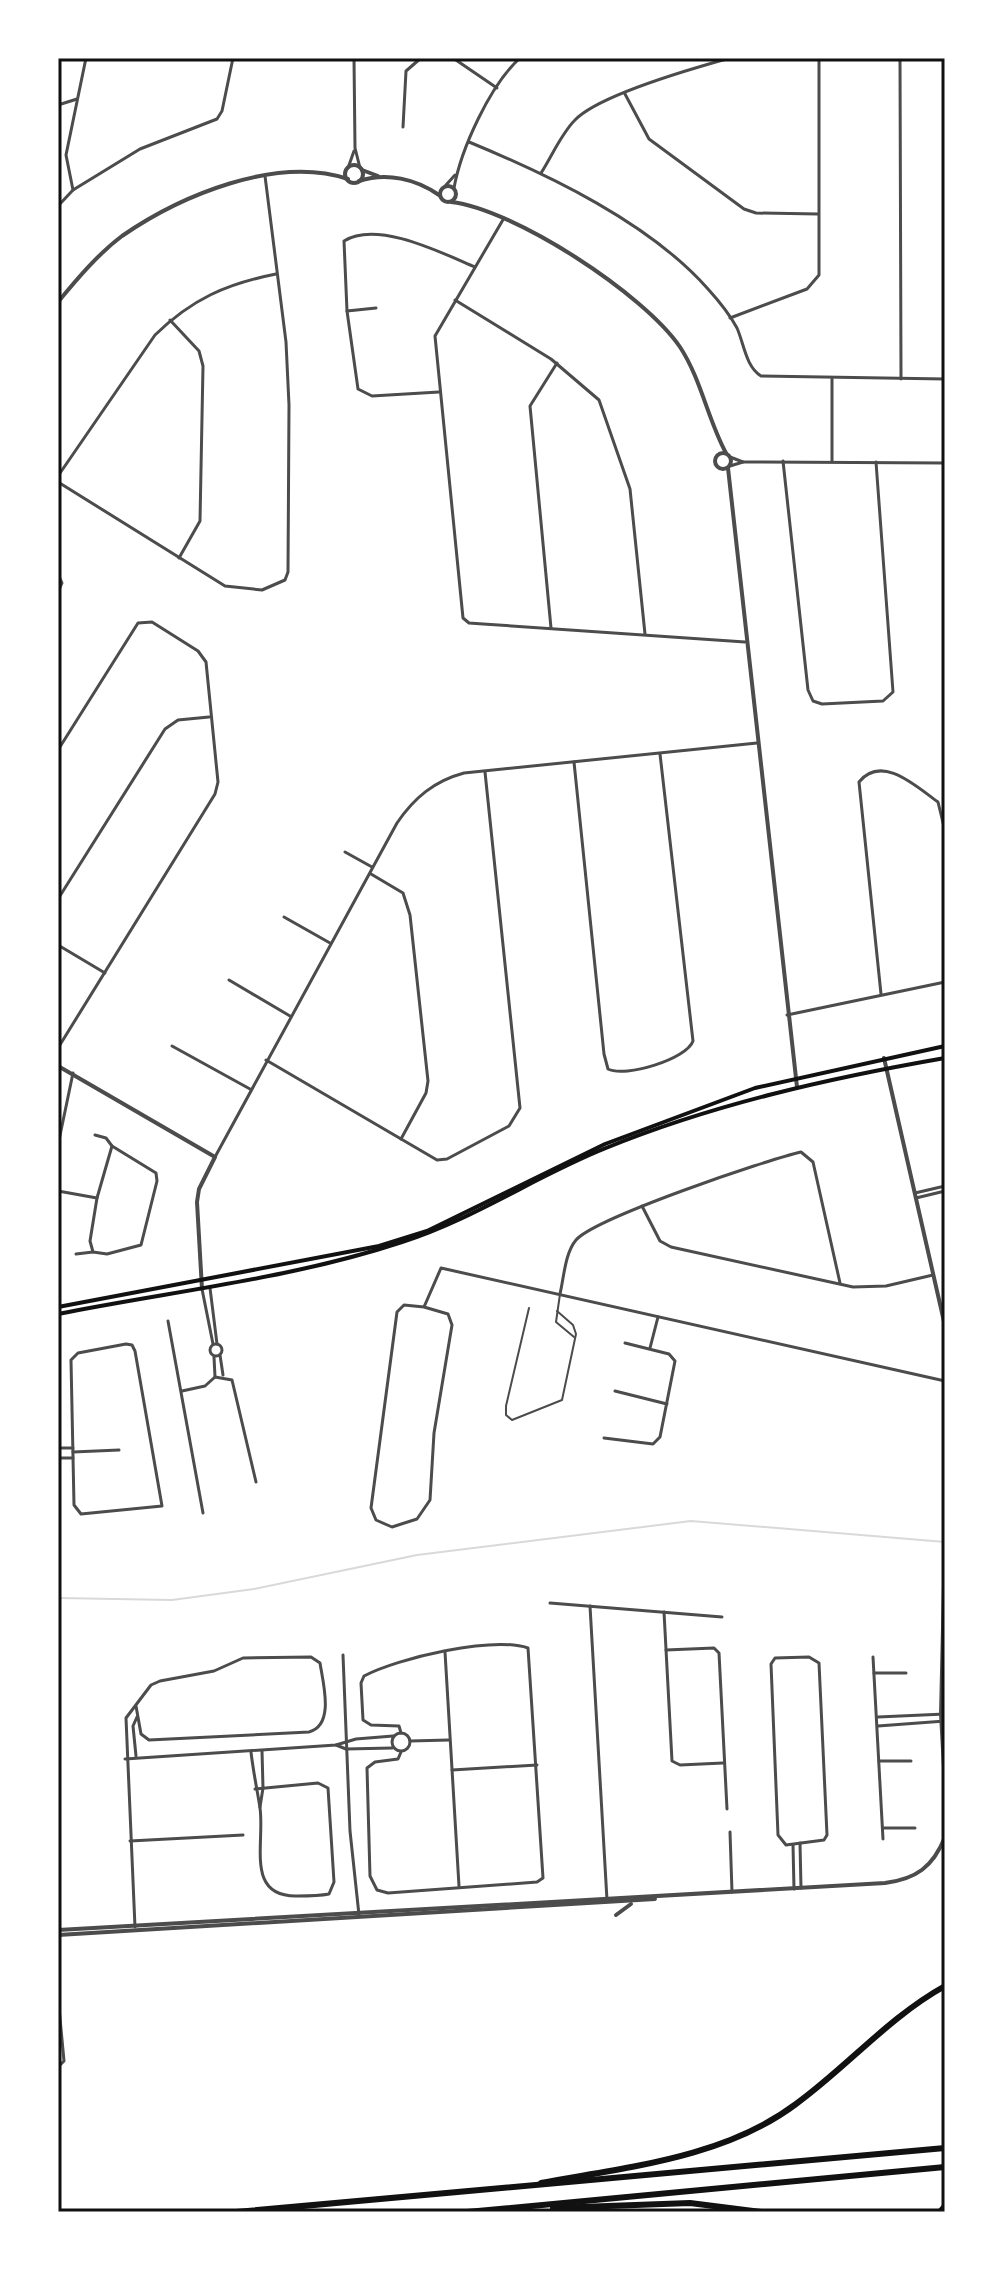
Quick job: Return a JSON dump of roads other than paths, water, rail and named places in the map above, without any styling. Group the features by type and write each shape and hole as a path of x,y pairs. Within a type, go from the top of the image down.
{"highway":[{"path":"494,2191 677,2156 743,2136 797,2104 903,2014 945,1986"},
{"path":"236,2212 945,2148"},
{"path":"467,2212 945,2167"},
{"path":"494,2210 690,2203 761,2212"},
{"path":"940,2212 945,2206"}],"main road":[{"path":"58,1307 364,1250 427,1231 605,1144 742,1092 795,1077 945,1046"},
{"path":"58,1314 297,1270 404,1242 452,1223 607,1147 797,1087 945,1058"}],"street":[{"path":"73,190 65,162 86,58"},
{"path":"58,206 73,190 157,139 201,127 217,119 222,111 233,58"},
{"path":"354,58 355,148 361,169 359,181"},
{"path":"403,127 406,71 421,58"},
{"path":"453,58 497,88"},
{"path":"451,202 456,195 457,172 469,142 497,88 520,58"},
{"path":"541,173 576,118 625,94 730,58"},
{"path":"730,318 800,292 816,282 819,271 819,58"},
{"path":"900,58 901,379"},
{"path":"625,94 649,139 695,169 744,209 756,213 819,214"},
{"path":"58,105 78,98"},
{"path":"469,142 541,173 653,242 701,282 730,318 757,374 770,378 945,379"},
{"path":"348,179 355,148"},
{"path":"329,175 361,169 379,177 427,187 445,186 454,189 469,204"},
{"path":"439,195 457,172"},
{"path":"58,302 120,238 165,209 197,194 265,176 329,175 359,181 379,177"},
{"path":"58,482 225,586 244,590 272,589 285,580 288,572 289,405 265,176"},
{"path":"427,187 445,202 469,204 504,218 610,281 660,323 686,358 718,439 728,455 728,486 745,642 797,1087"},
{"path":"504,218 435,336 463,618 469,623 745,642"},
{"path":"439,392 372,396 361,392 356,384 342,247 352,236 397,237 475,267"},
{"path":"58,476 145,348 170,320 225,286 276,274"},
{"path":"455,300 557,363 597,397 623,459 632,499 645,634"},
{"path":"347,311 376,308"},
{"path":"170,320 199,351 203,376 200,521 179,559"},
{"path":"551,628 530,406 557,363"},
{"path":"832,379 832,461"},
{"path":"718,439 714,460 728,486"},
{"path":"717,455 728,455 743,462"},
{"path":"783,461 808,690 813,701 822,704 883,701 893,692 876,462"},
{"path":"718,468 743,462 783,461 945,463"},
{"path":"58,574 62,583 58,592"},
{"path":"58,750 131,631 145,621 202,655 209,673 218,782 215,794 58,1048"},
{"path":"58,899 165,729 175,721 211,717"},
{"path":"223,1376 222,1348 215,1344 202,1289 198,1194 250,1089 372,867 397,823 419,796 446,778 757,743"},
{"path":"574,762 604,1054 608,1069 620,1074 684,1054 693,1041 660,754"},
{"path":"266,1060 429,1156 444,1160 509,1126 520,1113 485,772"},
{"path":"881,994 859,782 872,773 899,774 938,802 945,831"},
{"path":"345,852 372,867"},
{"path":"369,873 398,889 409,909 428,1081 426,1093 401,1139"},
{"path":"284,917 330,943"},
{"path":"58,945 105,973"},
{"path":"229,980 290,1016"},
{"path":"787,1015 945,982"},
{"path":"172,1046 250,1089"},
{"path":"884,1058 945,1326"},
{"path":"58,1066 215,1157"},
{"path":"58,1145 61,1116 73,1073"},
{"path":"76,1254 107,1254 143,1243 157,1181 152,1167 112,1146 106,1138 95,1135"},
{"path":"93,1252 90,1241 97,1198 112,1146"},
{"path":"560,1294 576,1240 642,1206 797,1152 806,1153 817,1173 840,1283"},
{"path":"915,1195 945,1188"},
{"path":"58,1191 97,1198"},
{"path":"642,1206 660,1241 671,1247 872,1288 933,1275"},
{"path":"203,1268 210,1288 215,1344"},
{"path":"424,1307 439,1269 450,1269 945,1381"},
{"path":"404,1305 424,1307 448,1314 452,1325 434,1433 431,1494 425,1510 417,1519 392,1527 376,1520 371,1508 397,1312 404,1305"},
{"path":"650,1349 658,1317"},
{"path":"168,1321 203,1513"},
{"path":"604,1438 624,1443 655,1443 660,1437 675,1361 671,1355 625,1343"},
{"path":"215,1344 210,1349 215,1377"},
{"path":"132,1345 162,1506 79,1513 74,1505 73,1453 72,1358 81,1352 132,1345"},
{"path":"213,1356 220,1355"},
{"path":"181,1391 205,1386 215,1377 230,1378 236,1388 256,1482"},
{"path":"615,1391 667,1404"},
{"path":"58,1448 73,1453"},
{"path":"58,1458 73,1453 119,1450"},
{"path":"945,1542 945,1785"},
{"path":"550,1603 722,1617"},
{"path":"590,1606 610,1901"},
{"path":"664,1612 672,1761 680,1765 723,1763"},
{"path":"410,1741 398,1759 375,1762 367,1768 370,1876 373,1886 388,1893 537,1882 545,1877 528,1648 491,1647 428,1652 362,1679 363,1720 371,1725 399,1726 401,1733 410,1741 449,1740"},
{"path":"666,1650 717,1650 727,1809"},
{"path":"445,1652 459,1886"},
{"path":"343,1655 346,1749 359,1916"},
{"path":"135,1927 125,1721 136,1706 155,1682 214,1671 243,1658 311,1657 321,1665 325,1715 317,1730 149,1740 141,1734 136,1706"},
{"path":"809,1657 819,1663 827,1829 824,1840 793,1844 783,1844 778,1835 771,1664 775,1658 809,1657"},
{"path":"873,1657 883,1839"},
{"path":"874,1673 906,1673"},
{"path":"878,1717 943,1714"},
{"path":"915,1715 915,1723"},
{"path":"136,1758 133,1724 137,1717"},
{"path":"878,1726 943,1721"},
{"path":"125,1759 336,1745 401,1733"},
{"path":"393,1736 393,1748"},
{"path":"367,1738 368,1748"},
{"path":"336,1745 346,1749 393,1748 401,1752"},
{"path":"255,1789 263,1788 318,1783 328,1788 334,1882 329,1894 282,1896 267,1886 262,1874 260,1808 263,1788 262,1751"},
{"path":"251,1752 260,1808"},
{"path":"879,1761 911,1761"},
{"path":"452,1770 537,1765"},
{"path":"883,1828 915,1828"},
{"path":"730,1832 732,1892"},
{"path":"130,1841 243,1835"},
{"path":"58,1932 903,1881 918,1875 935,1859 945,1837"},
{"path":"800,1843 801,1888"},
{"path":"793,1844 794,1889"},
{"path":"610,1901 637,1902 669,1897"},
{"path":"616,1915 637,1902"},
{"path":"58,1997 64,2061 58,2067"}],"lane":[{"path":"560,1294 558,1325 575,1338"},
{"path":"529,1308 506,1406 509,1419 560,1403 575,1338 573,1325 557,1311"}],"waterway":[{"path":"58,1598 172,1600 254,1589 417,1555 691,1521 945,1542"}]}
